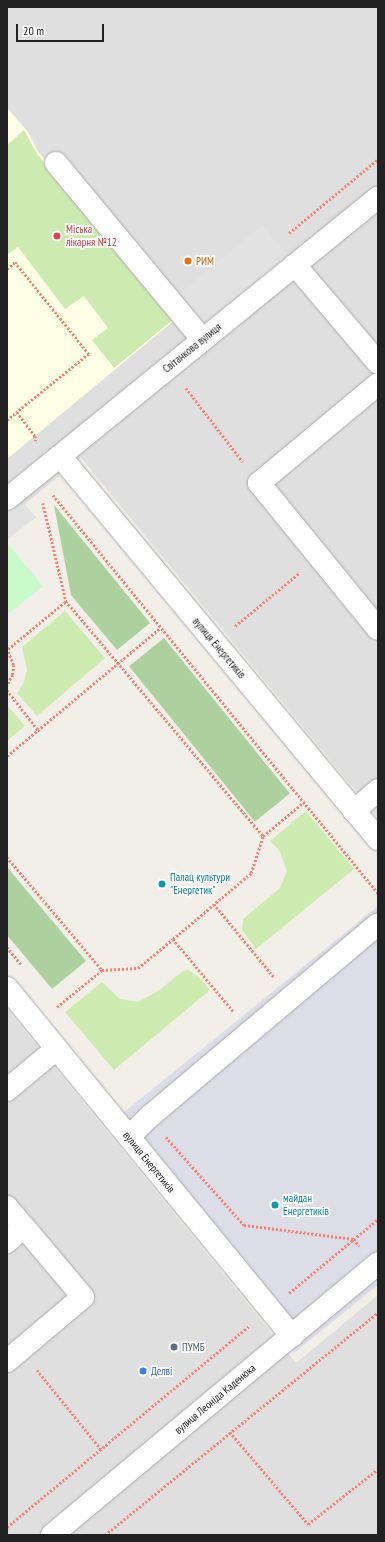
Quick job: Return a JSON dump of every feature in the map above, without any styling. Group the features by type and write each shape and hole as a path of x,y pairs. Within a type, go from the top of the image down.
{"street":[{"path":"56,163 203,340"},
{"name":"Світанкова вулиця","path":"7,499 378,198"},
{"path":"295,265 378,363"},
{"path":"378,384 259,483 378,629"},
{"name":"вулиця Енергетиків","path":"60,456 378,839"},
{"path":"354,811 378,790"},
{"path":"129,1137 149,1117 378,924"},
{"name":"вулиця Енергетиків","path":"7,988 269,1310 292,1336"},
{"path":"7,1090 56,1049"},
{"path":"7,1207 83,1297 14,1355"},
{"path":"7,1242 24,1227"},
{"name":"вулиця Леоніда Каденюка","path":"52,1535 378,1263"}],"path":[{"path":"7,269 15,262 89,354 7,420"},
{"path":"169,367 259,483"},
{"path":"17,412 35,436 36,475 66,601 263,836"},
{"path":"36,475 378,893"},
{"path":"215,643 319,557"},
{"path":"7,685 13,675 14,665 7,648 66,601"},
{"path":"7,756 160,628"},
{"path":"7,690 38,730"},
{"path":"58,1007 102,970 138,968 173,939 251,873 263,836 304,802"},
{"path":"7,857 102,970"},
{"path":"214,904 290,998"},
{"path":"173,939 250,1032"},
{"path":"7,1527 378,1219"},
{"path":"105,1535 378,1312"},
{"path":"14,1355 101,1449"},
{"path":"230,1432 308,1524 378,1469"}],"shaded area":[{"path":"7,7 378,7 378,818 81,458 7,519"},
{"name":"Міська лікарня №12","path":"7,108 28,132 39,153 176,319 7,459"},
{"path":"262,225 295,265 204,341 171,301"},
{"path":"15,493 36,517 7,540 7,499"},
{"name":"майдан Енергетиків","path":"378,906 378,1285 294,1353 107,1126"},
{"path":"7,1009 296,1363 378,1295 378,1535 7,1535"}],"green space":[{"path":"24,130 37,154 174,319 114,368 92,340 108,328 84,296 65,309 18,247 7,255 7,145"},
{"path":"54,505 150,623 117,650 71,595"},
{"path":"9,545 43,586 7,615 7,547"},
{"path":"65,611 105,658 37,716 17,693 24,682 27,670 22,647"},
{"path":"164,638 290,793 255,822 129,666"},
{"path":"7,705 25,726 7,741"},
{"path":"306,811 354,869 256,949 242,930 243,919 280,888 287,871 279,850 270,841"},
{"path":"7,867 86,961 52,989 7,935"},
{"path":"188,970 199,977 210,990 114,1070 65,1012 102,982 120,999 138,1002 158,991 183,971"}],"place":[{"name":"Міська лікарня №12","path":"57,236"},
{"name":"РИМ","path":"188,261"},
{"name":"Палац культури \"Енергетик\"","path":"162,884"},
{"name":"майдан Енергетиків","path":"275,1205"},
{"name":"ПУМБ","path":"174,1347"},
{"name":"Делві","path":"143,1371"}]}
